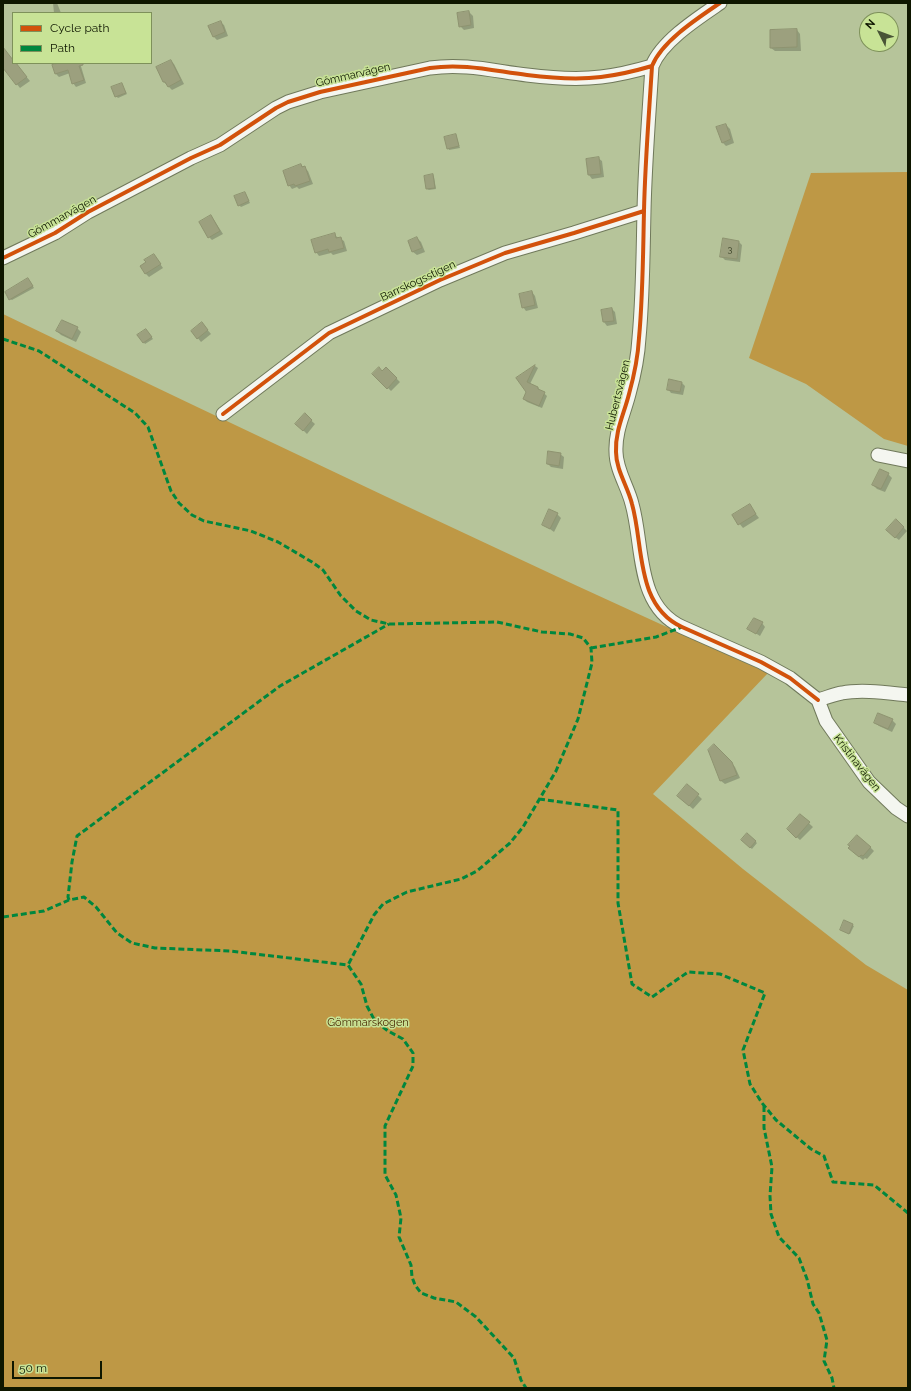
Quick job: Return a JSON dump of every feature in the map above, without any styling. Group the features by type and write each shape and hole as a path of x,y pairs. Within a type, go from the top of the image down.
{"street":[{"path":"652,66 656,57 668,44 695,21 720,3"},
{"name":"Gömmarvägen","path":"3,258 55,233 88,212 191,158 220,145 276,108 308,95 430,68 448,66 476,67 529,76 587,79 623,74 652,66"},
{"name":"Hubertsvägen","path":"652,66 644,211 643,288 639,339 633,379 619,424 616,454 620,473 632,503 645,578 650,595 656,606 670,620 682,627 761,662 790,678 818,700"},
{"name":"Barrskogsstigen","path":"224,414 329,333 440,280 505,253 644,211"},
{"path":"878,455 908,461"},
{"path":"818,700 841,693 854,692 894,693 908,695"},
{"name":"Kristinavägen","path":"818,700 826,721 869,782 896,808 908,816"}],"green space":[{"path":"908,172 908,446 884,439 806,384 749,358 811,173"},
{"name":"Gömmarskogen","path":"3,314 384,496 768,673 653,794 743,869 866,965 908,990 908,1388 3,1388"}],"building":[{"path":"469,11 471,25 459,27 457,13"},
{"path":"221,21 225,32 213,37 208,26"},
{"path":"797,29 797,47 770,48 770,30"},
{"path":"3,47 12,59 12,64 17,64 27,77 16,85 3,68"},
{"path":"171,60 181,80 168,87 165,82 163,82 156,67"},
{"path":"83,64 79,66 84,80 72,84 68,70 55,74 52,65"},
{"path":"122,83 126,93 115,97 111,87"},
{"path":"726,124 731,139 722,143 716,127"},
{"path":"456,134 459,146 447,149 444,137"},
{"path":"599,157 601,174 588,175 586,159"},
{"path":"301,164 302,167 305,166 310,181 295,186 294,184 288,186 283,171"},
{"path":"433,174 435,188 426,189 424,176"},
{"path":"245,192 249,201 238,206 234,196"},
{"path":"211,215 220,231 208,238 199,222"},
{"path":"335,233 336,238 341,237 344,248 329,252 328,249 315,253 311,240"},
{"path":"417,237 422,248 412,252 408,241"},
{"path":"723,238 739,241 737,259 720,257"},
{"path":"154,254 161,264 145,274 140,266 146,262 144,260"},
{"path":"28,278 33,286 9,300 5,292"},
{"path":"532,291 535,305 522,308 519,294"},
{"path":"612,308 614,321 603,322 601,310"},
{"path":"62,320 78,327 72,339 56,331"},
{"path":"202,322 208,330 197,339 191,331"},
{"path":"146,329 152,337 143,343 137,335"},
{"path":"535,365 527,382 545,392 539,406 523,399 526,392 516,378"},
{"path":"379,367 382,371 386,367 397,378 387,389 372,374"},
{"path":"669,379 682,382 680,392 667,390"},
{"path":"305,413 312,420 303,431 295,424"},
{"path":"548,451 561,453 559,466 547,464"},
{"path":"880,469 889,473 881,489 872,485"},
{"path":"750,504 756,514 738,525 732,515"},
{"path":"549,509 558,513 550,529 542,525"},
{"path":"896,519 904,527 895,538 886,530"},
{"path":"754,618 763,622 756,634 747,629"},
{"path":"878,713 893,719 888,729 874,723"},
{"path":"714,744 732,762 737,775 720,781 708,750"},
{"path":"687,784 699,794 689,806 677,796"},
{"path":"800,814 810,822 796,838 787,829"},
{"path":"747,833 756,841 750,848 741,840"},
{"path":"857,835 871,847 863,856 861,855 859,857 848,848 850,846 848,845"},
{"path":"844,920 853,924 849,934 840,930"}],"marked path":[{"path":"3,339 39,351 135,413 148,427 171,491 179,503 192,515 204,521 251,531 278,542 323,570 341,596 356,611 371,620 389,624 497,622 542,632 570,634 583,638 591,648 592,663 578,719 556,771 523,827 510,843 477,871 461,879 407,892 383,904 374,915 348,965"},
{"path":"69,900 68,897 72,862 77,836 280,686 389,624"},
{"path":"591,648 656,637 682,627"},
{"path":"539,799 618,810 618,903 632,984 652,997 688,972 720,974 765,993 743,1050 750,1084 762,1103 776,1120 811,1149 824,1156 833,1182 874,1185 908,1213"},
{"path":"3,917 44,911 69,900 84,897 96,907 117,933 132,943 155,948 230,951 348,965 361,984 367,1006 375,1021 388,1031 403,1039 413,1053 413,1066 385,1126 385,1175 396,1195 401,1218 399,1237 411,1265 412,1277 415,1285 421,1293 434,1298 456,1302 476,1317 514,1358 521,1380 526,1388"},
{"path":"764,1106 764,1128 772,1167 770,1196 771,1214 779,1237 799,1258 807,1279 813,1304 819,1313 827,1340 824,1361 832,1378 834,1388"}],"cycle path":[{"path":"3,258 55,233 88,212 191,158 220,145 276,108 288,102 320,92 430,68 455,66 564,78 592,78 626,73 652,66 657,57 672,39 691,23 720,3"},
{"path":"652,66 645,175 642,290 637,359 633,380 618,430 616,444 618,465 636,520 644,573 656,604 667,617 682,627 761,662 790,678 818,700"},
{"path":"223,414 329,333 440,280 505,253 644,211"}]}
